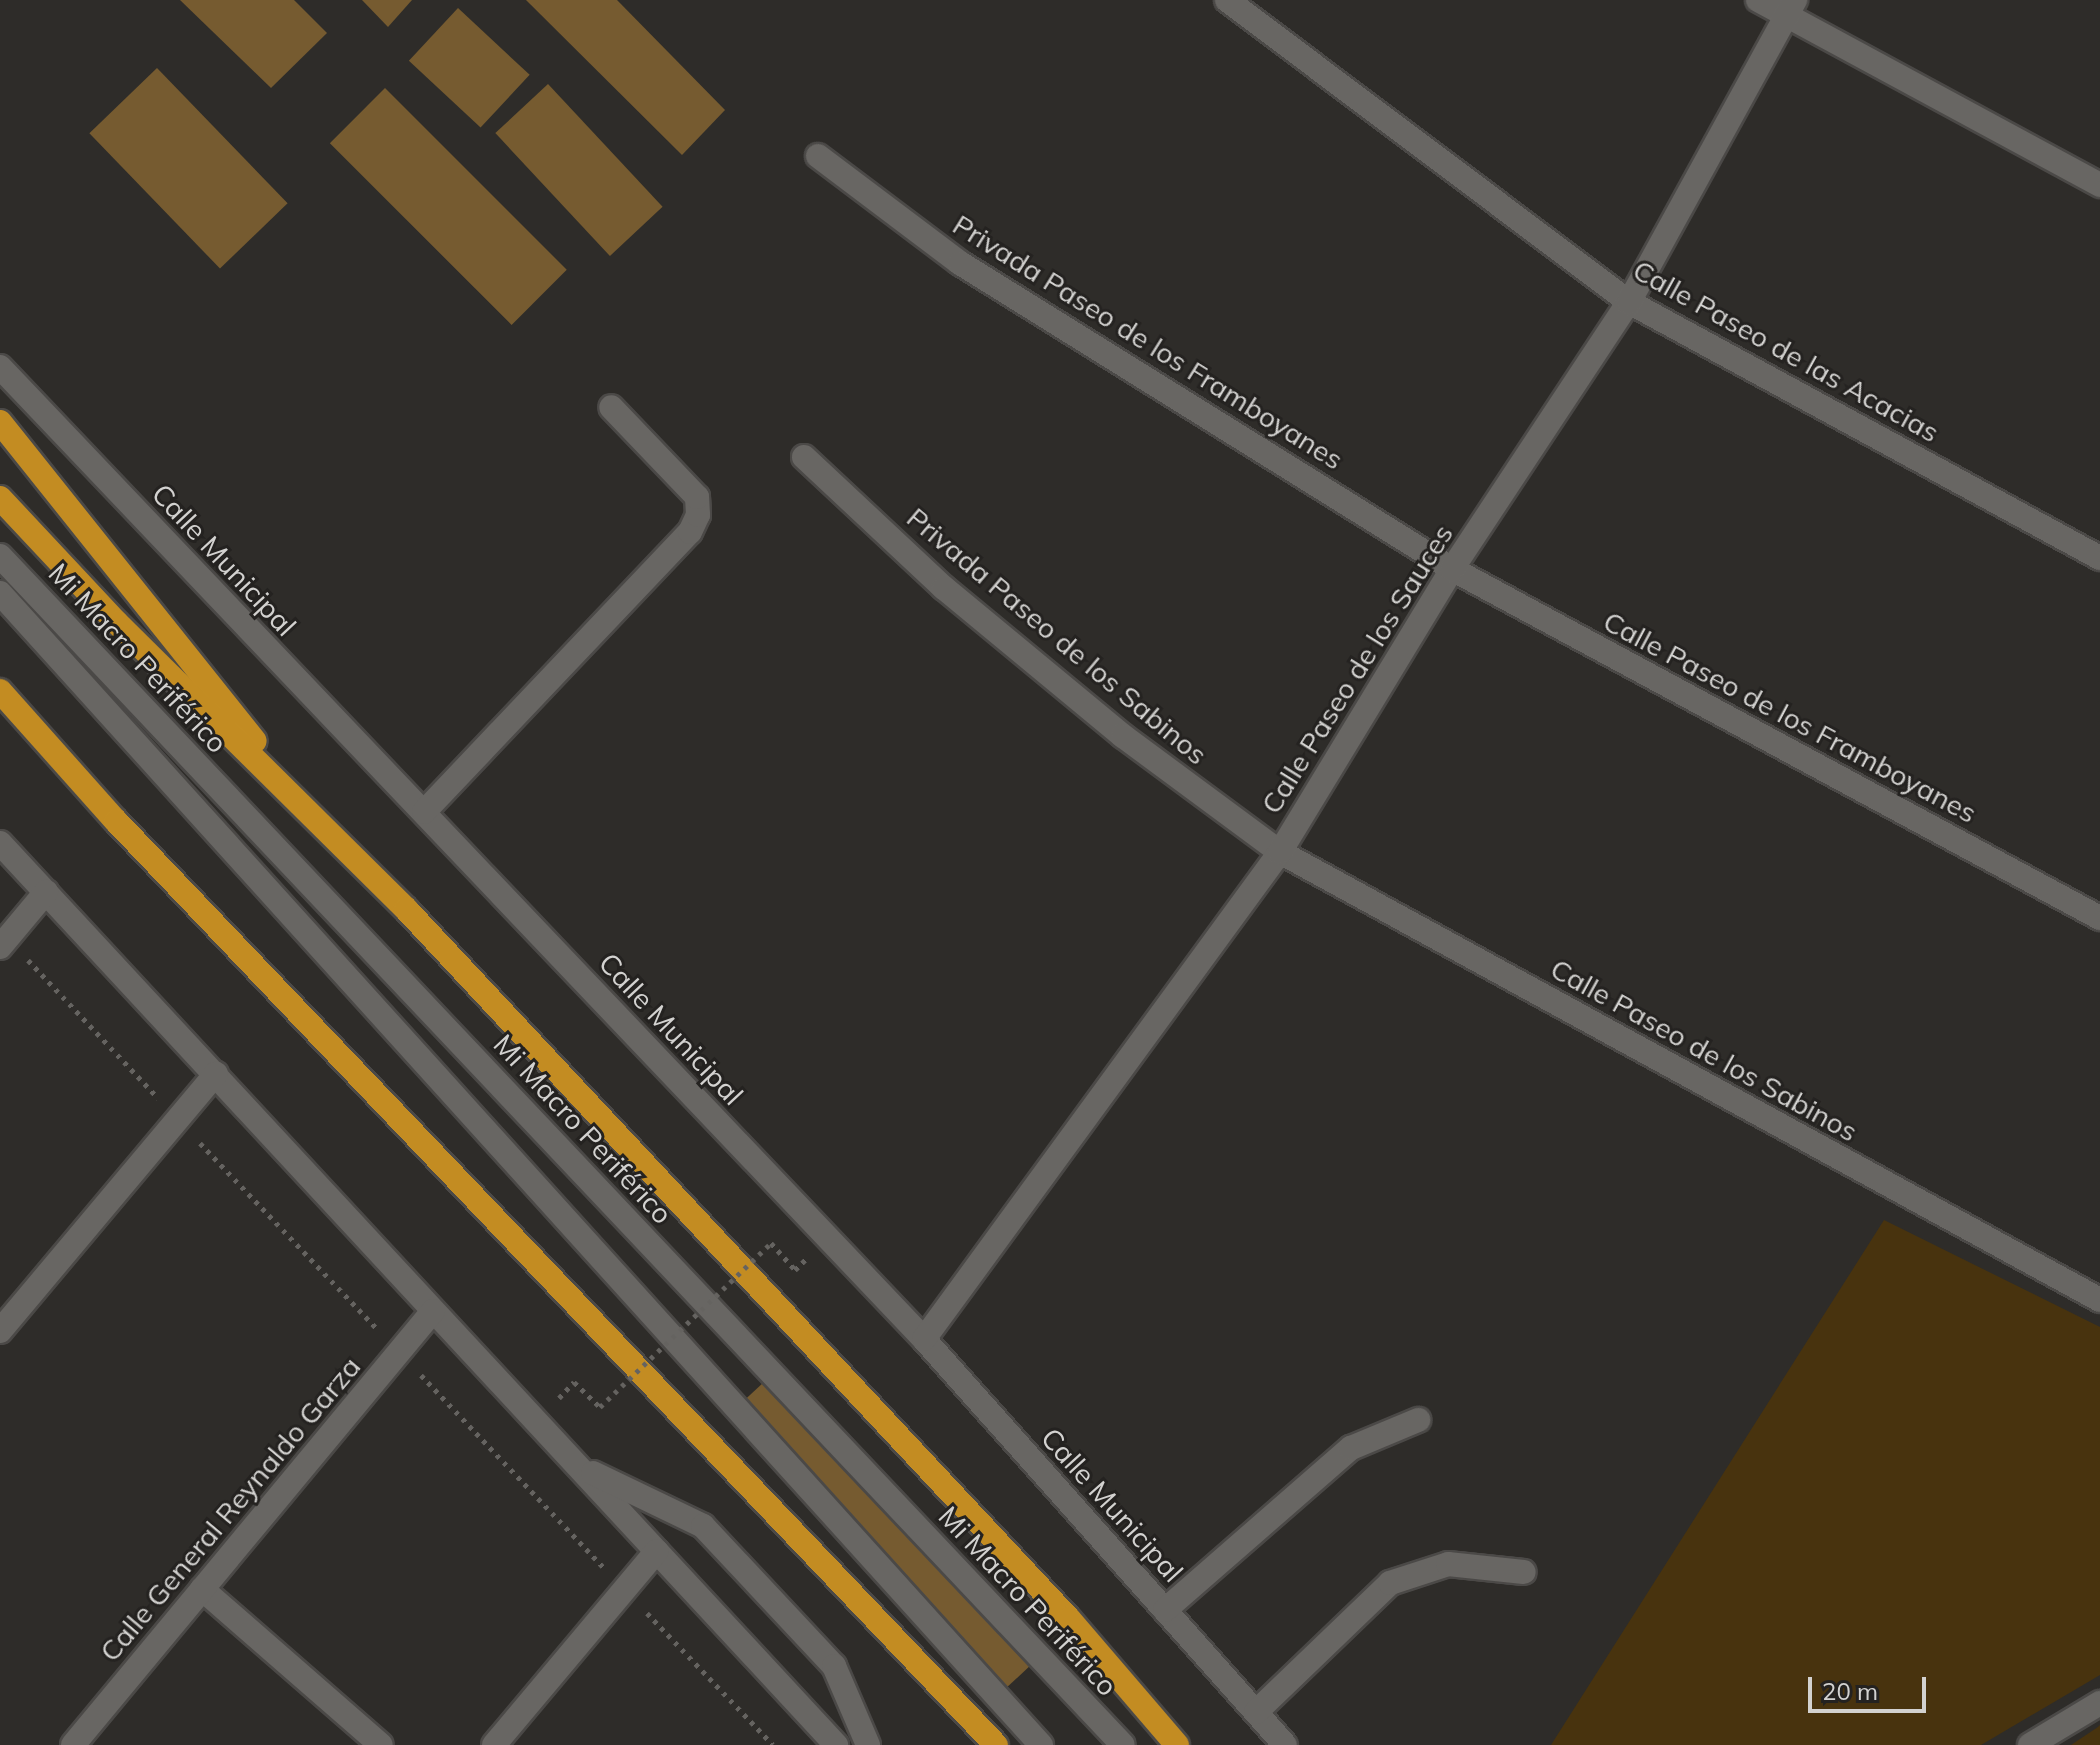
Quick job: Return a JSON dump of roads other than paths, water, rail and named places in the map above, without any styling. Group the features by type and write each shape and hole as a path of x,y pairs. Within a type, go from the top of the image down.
{"highway":[{"path":"0,422 256,742 406,909 1069,1619 1177,1745"},
{"path":"0,498 117,623 406,909"},
{"path":"0,691 160,867 996,1745"}],"street":[{"name":"Calle Paseo de las Acacias","path":"1227,0 1629,302 2100,558"},
{"path":"1758,0 1791,8 2100,185"},
{"name":"Calle Paseo de los Sauces","path":"924,1339 1280,852 1452,569 1629,302 1791,8"},
{"name":"Privada Paseo de los Framboyanes","path":"818,156 960,263 1452,569"},
{"name":"Calle Municipal","path":"0,367 924,1339 1285,1745"},
{"path":"424,812 690,532 698,515 697,497 611,407"},
{"name":"Privada Paseo de los Sabinos","path":"804,457 968,608 1123,736 1280,852"},
{"name":"Mi Macro Periférico","path":"0,556 1123,1745"},
{"name":"Calle Paseo de los Framboyanes","path":"1452,569 2100,918"},
{"name":"Mi Macro Periférico","path":"0,593 1041,1745"},
{"path":"0,843 836,1745"},
{"name":"Calle Paseo de los Sabinos","path":"1280,852 2100,1300"},
{"path":"0,947 46,892"},
{"path":"0,1331 216,1074"},
{"name":"Calle General Reynaldo Garza","path":"73,1745 433,1311"},
{"path":"1165,1610 1351,1448 1418,1420"},
{"path":"580,1467 703,1526 834,1666 868,1745"},
{"path":"494,1745 657,1551"},
{"path":"1256,1712 1390,1583 1448,1564 1524,1572"},
{"path":"202,1589 381,1745"},
{"path":"2030,1745 2100,1703"}]}
